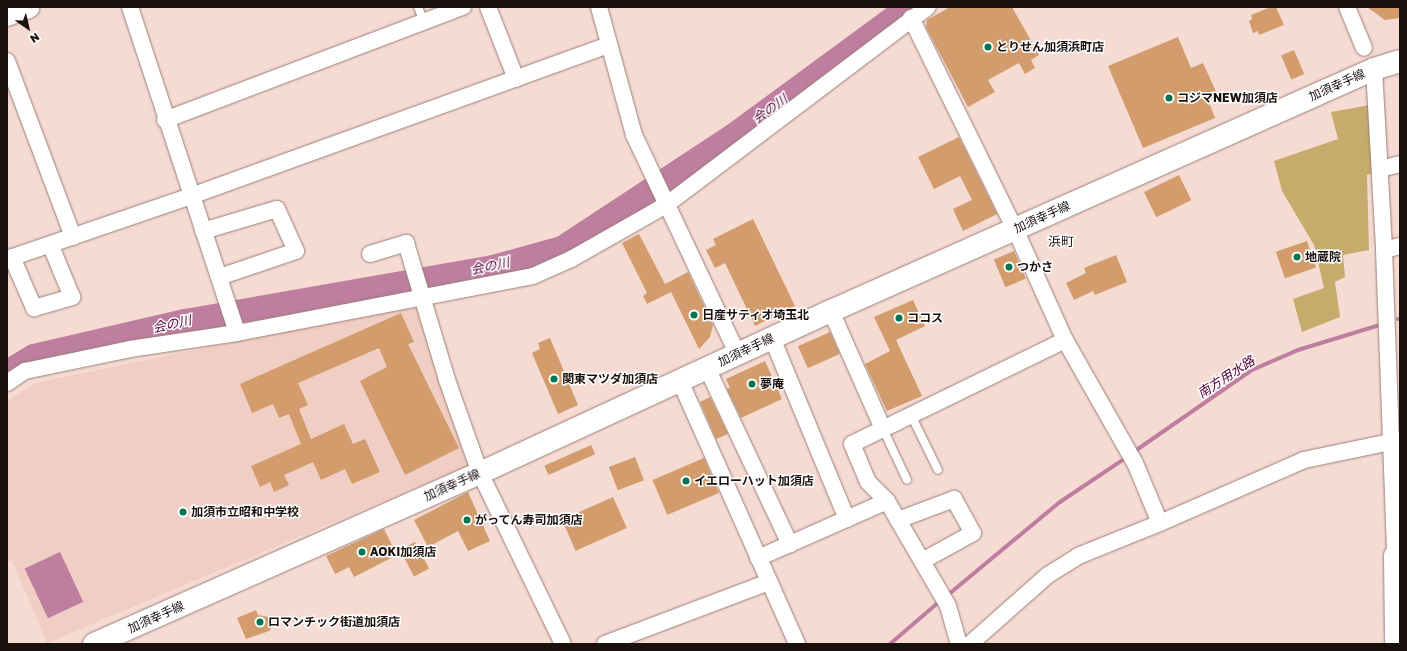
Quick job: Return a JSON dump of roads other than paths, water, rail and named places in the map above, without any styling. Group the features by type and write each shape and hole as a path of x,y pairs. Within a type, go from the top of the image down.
{"main road":[{"path":"7,15 29,7"},
{"name":"加須幸手線","path":"94,644 480,473 680,381 737,353 831,311 1374,69 1400,61"},
{"path":"1395,556 1396,644"}],"street":[{"path":"130,7 165,120 219,277 236,332"},
{"path":"165,120 421,14 463,7"},
{"path":"488,7 516,79"},
{"path":"599,7 624,105 649,171 665,201 737,353"},
{"path":"7,383 33,370 130,349 236,332 423,298 533,276 571,259 665,201 928,7"},
{"path":"1347,7 1364,48"},
{"path":"912,18 1015,229 1065,340 1135,463 1160,524"},
{"path":"50,244 72,297 34,308 9,258 50,244 73,237 191,196 609,45"},
{"path":"7,61 73,237"},
{"path":"1374,69 1395,440 1395,556"},
{"path":"1380,169 1400,164"},
{"path":"203,232 277,209 296,251 219,277"},
{"path":"370,254 406,243 447,380 480,473 563,644"},
{"path":"1384,250 1400,246"},
{"path":"831,311 884,428"},
{"path":"772,338 847,519"},
{"path":"959,644 948,606 887,501 868,482 852,444 1065,340"},
{"path":"707,368 790,544"},
{"path":"680,381 797,644"},
{"path":"970,644 1048,575 1078,556 1160,524 1304,460 1395,440"},
{"path":"898,520 954,499 973,533 922,561"},
{"path":"758,558 887,501"},
{"path":"604,644 769,582"}],"lane":[{"path":"911,415 938,470"},
{"path":"884,428 907,480"}],"waterway":[{"name":"会の川","path":"7,372 34,356 185,321 493,267 562,248 734,135 908,7"},
{"name":"南方用水路","path":"1135,451 1252,370 1298,350 1383,324"},
{"name":"南方用水路","path":"949,594 1060,502 1124,459"},
{"name":"南方用水路","path":"890,644 940,601"}],"place":[{"name":"とりせん加須浜町店","path":"988,47"},
{"name":"コジマNEW加須店","path":"1169,98"},
{"name":"地蔵院","path":"1297,257"},
{"name":"つかさ","path":"1009,267"},
{"name":"日産サティオ埼玉北","path":"694,315"},
{"name":"ココス","path":"899,318"},
{"name":"関東マツダ加須店","path":"554,379"},
{"name":"夢庵","path":"752,384"},
{"name":"イエローハット加須店","path":"686,481"},
{"name":"加須市立昭和中学校","path":"183,512"},
{"name":"がってん寿司加須店","path":"467,520"},
{"name":"AOKI加須店","path":"362,552"},
{"name":"ロマンチック街道加須店","path":"260,622"}],"district":[{"name":"浜町","path":"1061,241"}]}
